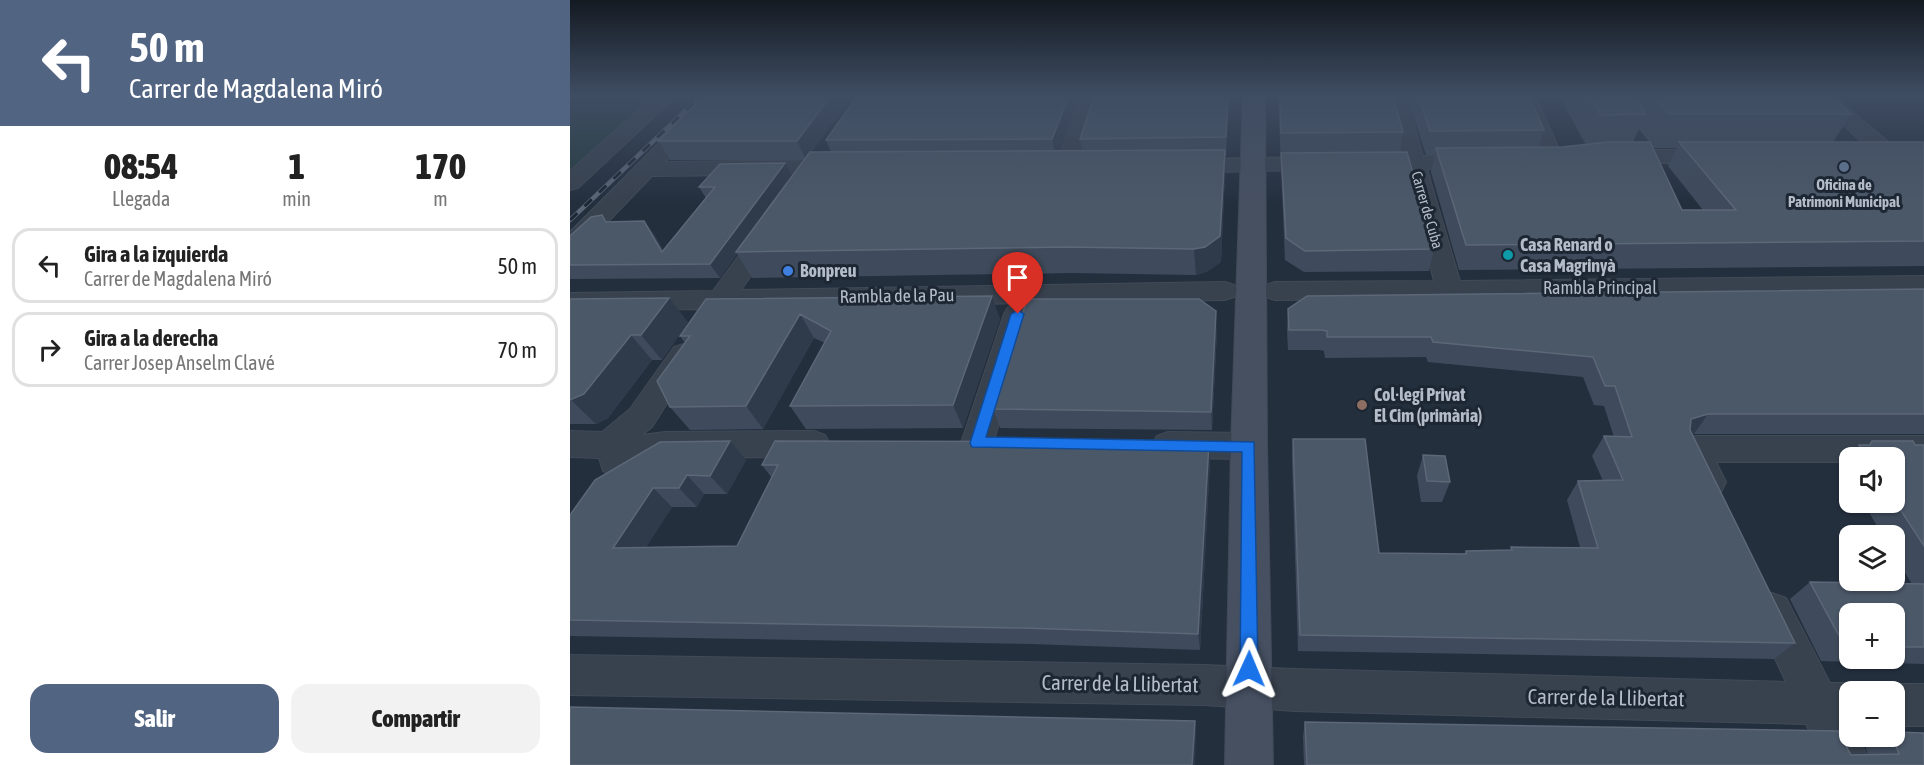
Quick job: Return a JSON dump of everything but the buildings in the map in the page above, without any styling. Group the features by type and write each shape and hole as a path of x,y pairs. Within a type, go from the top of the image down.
{"street":[{"path":"570,183 627,132"},
{"path":"570,246 683,132"},
{"path":"1067,166 1078,132"},
{"path":"1250,765 1249,446 1253,132"},
{"name":"Carrer de Cuba","path":"1405,132 1449,289"},
{"path":"1546,132 1563,160 1733,157"},
{"path":"1856,132 1879,156"},
{"path":"647,169 821,158 860,167"},
{"path":"609,462 821,158"},
{"path":"1162,166 1497,162"},
{"path":"1044,166 1091,166"},
{"name":"Rambla Principal","path":"1250,291 1924,285"},
{"name":"Rambla de la Pau","path":"570,302 1250,291"},
{"path":"977,443 1018,314"},
{"path":"942,443 1013,443"},
{"path":"570,444 609,462 665,445 848,444"},
{"path":"1133,444 1249,446"},
{"path":"1723,511 1694,449 1924,449"},
{"path":"1756,579 1834,705 1849,765"},
{"name":"Carrer de la Llibertat","path":"570,675 1249,687 1834,705"},
{"path":"1905,705 1924,705"}],"green space":[{"path":"570,132 613,132 570,170"}],"railway":[{"path":"570,220 663,132"}],"place":[{"name":"Oficina de Patrimoni Municipal","path":"1844,167"},
{"name":"Casa Renard o Casa Magrinyà","path":"1508,255"},
{"name":"Bonpreu","path":"788,271"},
{"name":"Col·legi Privat El Cim (primària)","path":"1362,405"}],"route":[{"path":"1018,314 977,443 1249,446 1249,669"}]}
